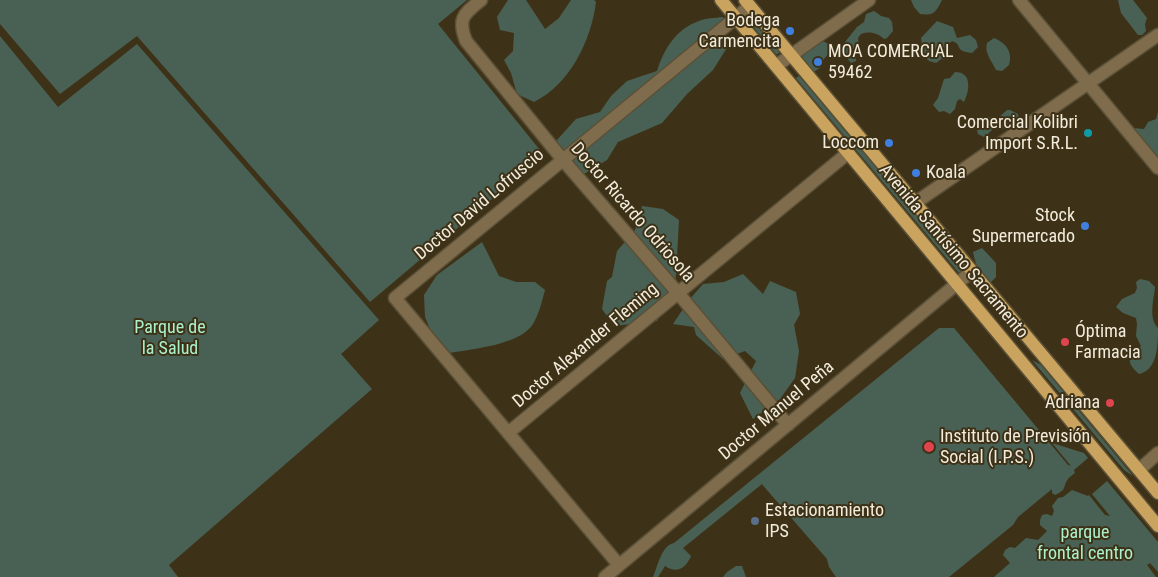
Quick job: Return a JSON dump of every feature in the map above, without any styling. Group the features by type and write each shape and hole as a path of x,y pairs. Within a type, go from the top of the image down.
{"main road":[{"name":"Avenida Santísimo Sacramento","path":"721,0 1158,526"},
{"name":"Avenida Santísimo Sacramento","path":"747,3 1158,493"}],"street":[{"name":"Doctor Ricardo Odriosola","path":"481,0 463,18 462,29 466,41 563,160 678,293 788,425"},
{"path":"776,66 869,0"},
{"path":"1019,0 1158,168"},
{"name":"Doctor David Lofruscio","path":"508,433 395,298 736,18 747,3"},
{"path":"915,203 1158,35"},
{"name":"Doctor Alexander Fleming","path":"508,433 848,153"},
{"name":"Doctor Manuel Peña","path":"605,577 971,272"},
{"path":"508,433 619,565"},
{"path":"1139,470 1158,453"}],"green space":[{"path":"0,0 467,0 438,24 544,155 370,302 137,36 60,94 0,24"},
{"path":"508,0 526,0 545,29 559,18 571,0 594,0 596,2 589,32 577,60 558,84 534,102 517,94 511,73 504,60 513,51 514,33 500,30 497,17"},
{"path":"911,0 942,0 932,14 920,14"},
{"path":"1118,0 1133,0 1147,18 1145,24 1146,31 1142,35 1138,35 1121,13"},
{"path":"874,11 881,16 889,18 892,22 893,31 884,39 873,33 861,34 858,38 859,47 856,52 856,61 851,63 842,52 841,47 857,27 864,22 866,14"},
{"path":"723,17 728,46 713,70 687,94 662,123 618,142 607,160 584,174 561,159 557,140 576,119 600,112 611,96 627,81 657,71 667,48 684,29 702,20"},
{"path":"937,21 953,27 957,38 970,35 976,40 978,47 972,53 966,52 952,41 945,47 944,57 936,63 929,61 923,55 921,38"},
{"path":"752,23 779,52 778,54 776,54"},
{"name":"Parque de la Salud","path":"0,36 58,107 137,44 379,320 341,354 372,389 169,565 178,577 0,577"},
{"path":"817,38 834,47 824,59 821,67 808,74 799,55"},
{"path":"994,38 1005,45 1010,56 1009,65 1002,71 996,70 986,47 987,43"},
{"path":"955,72 961,73 967,78 968,87 964,102 960,99 957,101 955,109 950,114 944,111 939,112 933,105 938,98 944,79 950,78"},
{"path":"799,76 962,270 960,273 796,78"},
{"path":"1007,110 1018,114 1019,120 1016,125 1010,129 994,129 984,137 978,134 976,126 982,120 998,118"},
{"path":"1158,112 1158,160 1133,128 1144,129 1148,122 1156,119"},
{"path":"642,206 663,209 679,220 675,291 657,321 614,326 602,309 607,281 612,277 617,251 635,230"},
{"path":"482,242 499,276 516,282 535,282 545,290 533,324 518,337 495,345 449,353 433,336 425,317 424,295 437,275"},
{"path":"982,248 996,263 996,277 989,284 978,270 973,252"},
{"path":"743,274 763,294 770,281 796,292 800,314 794,325 799,351 795,378 780,399 753,419 740,393 756,361 745,351 723,359 696,335 694,327 673,324 689,300 703,284 724,282"},
{"path":"1140,279 1149,281 1155,287 1152,314 1158,328 1158,334 1156,356 1150,367 1145,372 1139,374 1130,363 1133,353 1141,346 1136,336 1136,318 1123,313 1116,307 1122,299 1135,293 1137,288 1136,282"},
{"name":"Instituto de Previsión Social (I.P.S.)","path":"939,328 954,328 1068,465 1071,466 1052,443 1084,453 1088,458 1074,470 1075,473 1068,479 1062,491 1055,495 1052,493 1052,489 1018,517 1013,525 949,577 836,577 829,567 827,559 762,484 683,548 691,556 684,567 673,570 665,566 658,577 653,577 660,557 666,548"},
{"path":"1032,360 1041,365 1133,476 1124,470"},
{"name":"parque frontal centro","path":"1107,481 1158,542 1158,572 1150,563 1147,565 1156,577 994,577 1010,563 1003,555 1005,550 1010,547 1015,548 1026,538 1038,540 1047,531 1040,525 1042,515 1052,516 1054,511 1052,506 1058,498 1063,497 1072,490 1089,495 1105,515 1110,516 1092,494"},
{"path":"736,566 742,566 746,577 723,577 727,572"}],"place":[{"name":"Bodega Carmencita","path":"790,31"},
{"name":"MOA COMERCIAL 59462","path":"818,62"},
{"name":"Comercial Kolibri Import S.R.L.","path":"1088,133"},
{"name":"Loccom","path":"889,143"},
{"name":"Koala","path":"916,173"},
{"name":"Stock Supermercado","path":"1085,226"},
{"name":"Óptima Farmacia","path":"1065,342"},
{"name":"Adriana","path":"1110,403"},
{"name":"Instituto de Previsión Social (I.P.S.)","path":"929,447"},
{"name":"Estacionamiento IPS","path":"755,521"}]}
